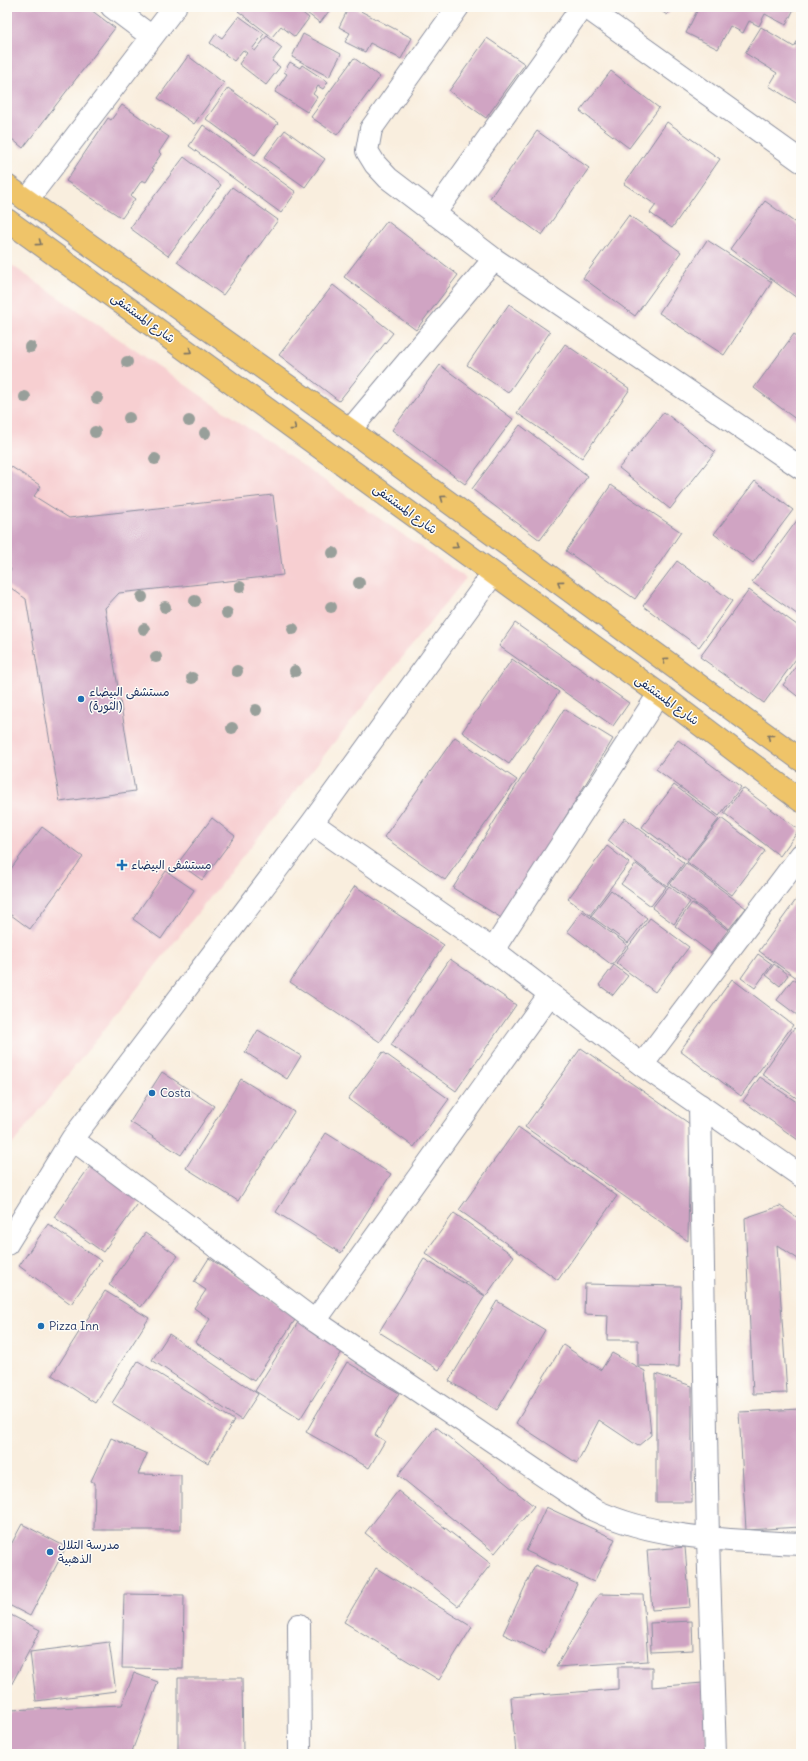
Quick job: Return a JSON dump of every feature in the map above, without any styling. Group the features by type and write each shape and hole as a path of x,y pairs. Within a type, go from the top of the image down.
{"main road":[{"path":"7,186 350,430 801,760"},
{"name":"شارع المستشفى","path":"7,220 658,694 801,801"}],"street":[{"path":"112,7 152,37"},
{"path":"28,200 175,7"},
{"path":"458,7 372,130 367,151 375,164 388,178 494,259 801,468"},
{"path":"434,214 582,7"},
{"path":"586,7 801,161"},
{"path":"350,430 494,259"},
{"path":"7,1244 72,1139 312,823 493,574"},
{"path":"493,950 658,694"},
{"path":"312,823 493,950 642,1065 801,1176"},
{"path":"642,1065 801,855"},
{"path":"315,1321 550,994"},
{"path":"700,1105 708,1539 715,1754"},
{"path":"72,1139 315,1321 594,1510 623,1522 708,1539 801,1544"},
{"path":"299,1625 300,1754"}],"shaded area":[{"name":"مستشفى البيضاء","path":"7,262 466,578 7,1151"}],"building":[{"path":"7,7 87,7 115,28 23,148 7,135"},
{"path":"242,7 295,7 309,18 295,37 281,26 272,37 238,11"},
{"path":"299,7 332,7 320,23"},
{"path":"349,7 353,7 412,38 401,59 370,43 365,52 345,42 350,33 339,27"},
{"path":"655,7 673,7 667,15"},
{"path":"699,7 795,7 786,25 765,14 759,26 749,21 743,33 730,26 718,49 686,33"},
{"path":"239,16 264,34 252,49 255,51 267,36 282,48 272,61 280,67 266,85 239,64 247,53 243,50 234,61 210,43 216,34 222,38"},
{"path":"761,27 794,47 801,35 801,98 798,104 769,86 777,73 745,53"},
{"path":"303,34 341,54 329,77 292,57"},
{"path":"487,38 525,64 486,118 449,91"},
{"path":"188,56 224,83 194,124 158,98"},
{"path":"354,58 380,77 337,135 311,117"},
{"path":"290,62 300,68 302,65 328,82 323,89 318,86 313,94 317,97 307,112 275,92 287,74 284,72"},
{"path":"611,71 659,108 629,148 580,111"},
{"path":"228,88 278,123 255,155 206,119"},
{"path":"122,105 169,137 159,152 161,154 152,168 154,169 146,182 142,180 131,196 135,199 122,218 66,181 108,118 111,120"},
{"path":"667,122 720,159 672,228 650,213 656,205 624,184"},
{"path":"203,125 296,192 281,213 189,146"},
{"path":"285,130 325,159 305,187 264,158"},
{"path":"537,131 589,168 542,235 490,198"},
{"path":"184,157 221,185 168,256 130,228"},
{"path":"232,187 278,220 223,295 177,262"},
{"path":"765,201 801,227 801,301 730,249"},
{"path":"629,215 681,252 635,316 583,278"},
{"path":"387,221 458,275 416,330 344,277"},
{"path":"707,240 772,282 724,355 659,313"},
{"path":"333,285 393,333 339,401 279,355"},
{"path":"509,304 550,332 508,393 467,365"},
{"path":"794,334 801,339 801,423 754,388"},
{"path":"565,344 630,389 582,458 517,413"},
{"path":"440,365 513,419 465,484 392,430"},
{"path":"664,412 715,452 670,509 619,468"},
{"path":"520,425 588,476 540,540 472,489"},
{"name":"مستشفى البيضاء (الثورة)","path":"7,464 41,486 34,496 69,518 273,495 283,575 119,593 105,608 135,791 60,802 26,599 7,585 7,575 11,569 7,567"},
{"path":"755,481 793,510 753,563 714,534"},
{"path":"611,485 681,532 635,599 566,551"},
{"path":"798,519 801,521 801,617 752,582"},
{"path":"677,561 732,601 699,647 643,606"},
{"path":"749,590 801,628 801,652 764,703 700,657"},
{"path":"515,623 629,703 613,726 499,646"},
{"path":"512,659 559,692 509,764 462,732"},
{"path":"801,660 801,699 783,685"},
{"path":"564,709 613,739 503,919 453,888"},
{"path":"455,737 517,780 445,880 384,837"},
{"path":"678,740 741,787 719,816 656,769"},
{"path":"674,785 719,819 687,860 642,827"},
{"path":"743,788 799,830 780,856 724,813"},
{"path":"212,818 235,836 202,880 178,863"},
{"path":"625,818 684,863 667,886 608,841"},
{"path":"721,818 765,851 732,895 687,862"},
{"path":"42,827 83,857 30,929 7,912 7,874"},
{"path":"607,846 629,863 590,915 568,899"},
{"path":"686,863 746,908 729,929 670,884"},
{"path":"636,864 666,887 651,906 621,884"},
{"path":"166,871 194,890 161,939 133,919"},
{"path":"355,886 444,945 380,1042 290,982"},
{"path":"669,886 690,902 674,924 652,908"},
{"path":"611,890 647,918 628,943 591,916"},
{"path":"801,893 801,981 759,951"},
{"path":"692,903 728,930 711,953 675,926"},
{"path":"582,911 627,945 612,965 567,931"},
{"path":"650,918 689,947 655,992 616,963"},
{"path":"758,954 772,964 755,988 741,978"},
{"path":"450,959 516,1005 456,1091 391,1045"},
{"path":"774,964 788,975 780,986 766,975"},
{"path":"614,965 628,976 613,995 599,985"},
{"path":"732,979 793,1025 741,1096 680,1051"},
{"path":"793,979 801,985 801,1010 797,1015 777,1000"},
{"path":"794,1028 801,1033 801,1101 762,1074"},
{"path":"258,1030 301,1056 287,1079 245,1052"},
{"path":"581,1048 690,1124 688,1241 525,1127"},
{"path":"383,1052 449,1099 414,1147 348,1099"},
{"path":"162,1072 214,1106 181,1155 130,1122"},
{"path":"760,1077 801,1105 801,1142 743,1101"},
{"path":"241,1079 294,1112 238,1201 186,1168"},
{"path":"518,1127 617,1196 558,1280 459,1210"},
{"path":"326,1133 391,1174 341,1253 276,1212"},
{"path":"95,1159 145,1194 103,1252 54,1217"},
{"path":"780,1206 801,1220 801,1261 777,1245 787,1393 753,1394 745,1218"},
{"path":"454,1213 514,1256 486,1296 425,1253"},
{"path":"48,1224 101,1261 71,1304 19,1266"},
{"path":"145,1233 178,1256 141,1307 109,1285"},
{"path":"209,1258 297,1317 254,1381 195,1342 210,1319 194,1308 206,1290 194,1282"},
{"path":"424,1259 485,1296 439,1370 379,1332"},
{"path":"585,1284 681,1286 679,1367 638,1366 638,1340 607,1340 608,1315 584,1314"},
{"path":"105,1291 149,1318 95,1403 52,1375"},
{"path":"497,1301 545,1330 497,1410 449,1381"},
{"path":"300,1319 345,1347 300,1419 255,1391"},
{"path":"169,1334 258,1394 241,1420 152,1360"},
{"path":"563,1345 601,1370 612,1353 645,1371 651,1435 638,1446 599,1420 577,1463 516,1423"},
{"path":"138,1361 234,1420 208,1463 112,1403"},
{"path":"347,1362 399,1393 375,1435 385,1441 369,1468 306,1432"},
{"path":"656,1374 692,1386 692,1502 656,1502"},
{"path":"801,1409 801,1527 746,1530 739,1412"},
{"path":"436,1427 534,1506 495,1553 398,1475"},
{"path":"111,1438 147,1454 138,1474 181,1475 181,1530 94,1530 95,1483 91,1481"},
{"path":"398,1491 491,1564 458,1606 365,1533"},
{"path":"546,1507 615,1539 594,1582 526,1551"},
{"path":"22,1524 66,1547 30,1616 7,1604 7,1552"},
{"path":"685,1547 690,1607 652,1610 647,1550"},
{"path":"535,1565 577,1584 545,1654 503,1634"},
{"path":"376,1568 472,1627 439,1680 344,1622"},
{"path":"124,1594 184,1595 183,1669 122,1668"},
{"path":"599,1594 643,1595 648,1661 556,1667"},
{"path":"7,1613 40,1630 7,1693"},
{"path":"692,1621 693,1650 651,1652 650,1623"},
{"path":"109,1642 116,1691 36,1701 30,1652"},
{"path":"618,1667 652,1667 652,1687 703,1683 709,1754 516,1754 511,1697 618,1689"},
{"path":"134,1673 158,1682 131,1754 7,1754 7,1716 10,1710 122,1705"},
{"path":"178,1678 242,1678 243,1754 178,1754"}],"place":[{"name":"مستشفى البيضاء (الثورة)","path":"81,699"},
{"name":"مستشفى البيضاء","path":"122,865"},
{"name":"Costa","path":"152,1093"},
{"name":"Pizza Inn","path":"41,1326"},
{"name":"مدرسة التلال الذهبية","path":"50,1552"}]}
